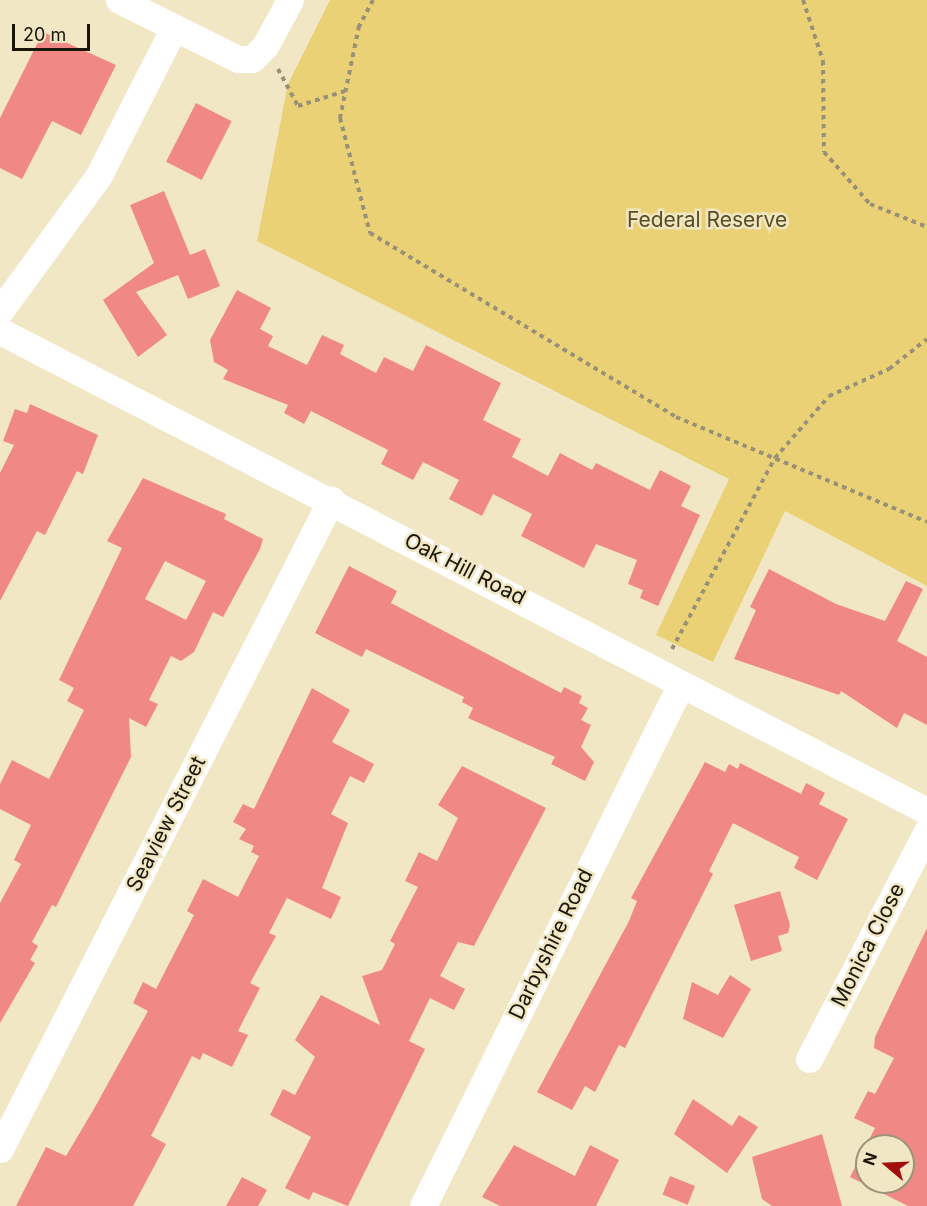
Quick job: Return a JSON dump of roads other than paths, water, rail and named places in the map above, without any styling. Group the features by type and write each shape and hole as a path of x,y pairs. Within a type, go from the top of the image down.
{"street":[{"path":"119,0 238,59 252,59 265,46 290,0"},
{"path":"0,311 99,175 174,28"},
{"name":"Oak Hill Road","path":"0,331 331,500 927,812"},
{"name":"Seaview Street","path":"0,1149 331,500"},
{"name":"Darbyshire Road","path":"423,1206 670,677"},
{"name":"Monica Close","path":"809,1059 927,831"}],"park label":[{"name":"Federal Reserve","path":"707,220"}]}
